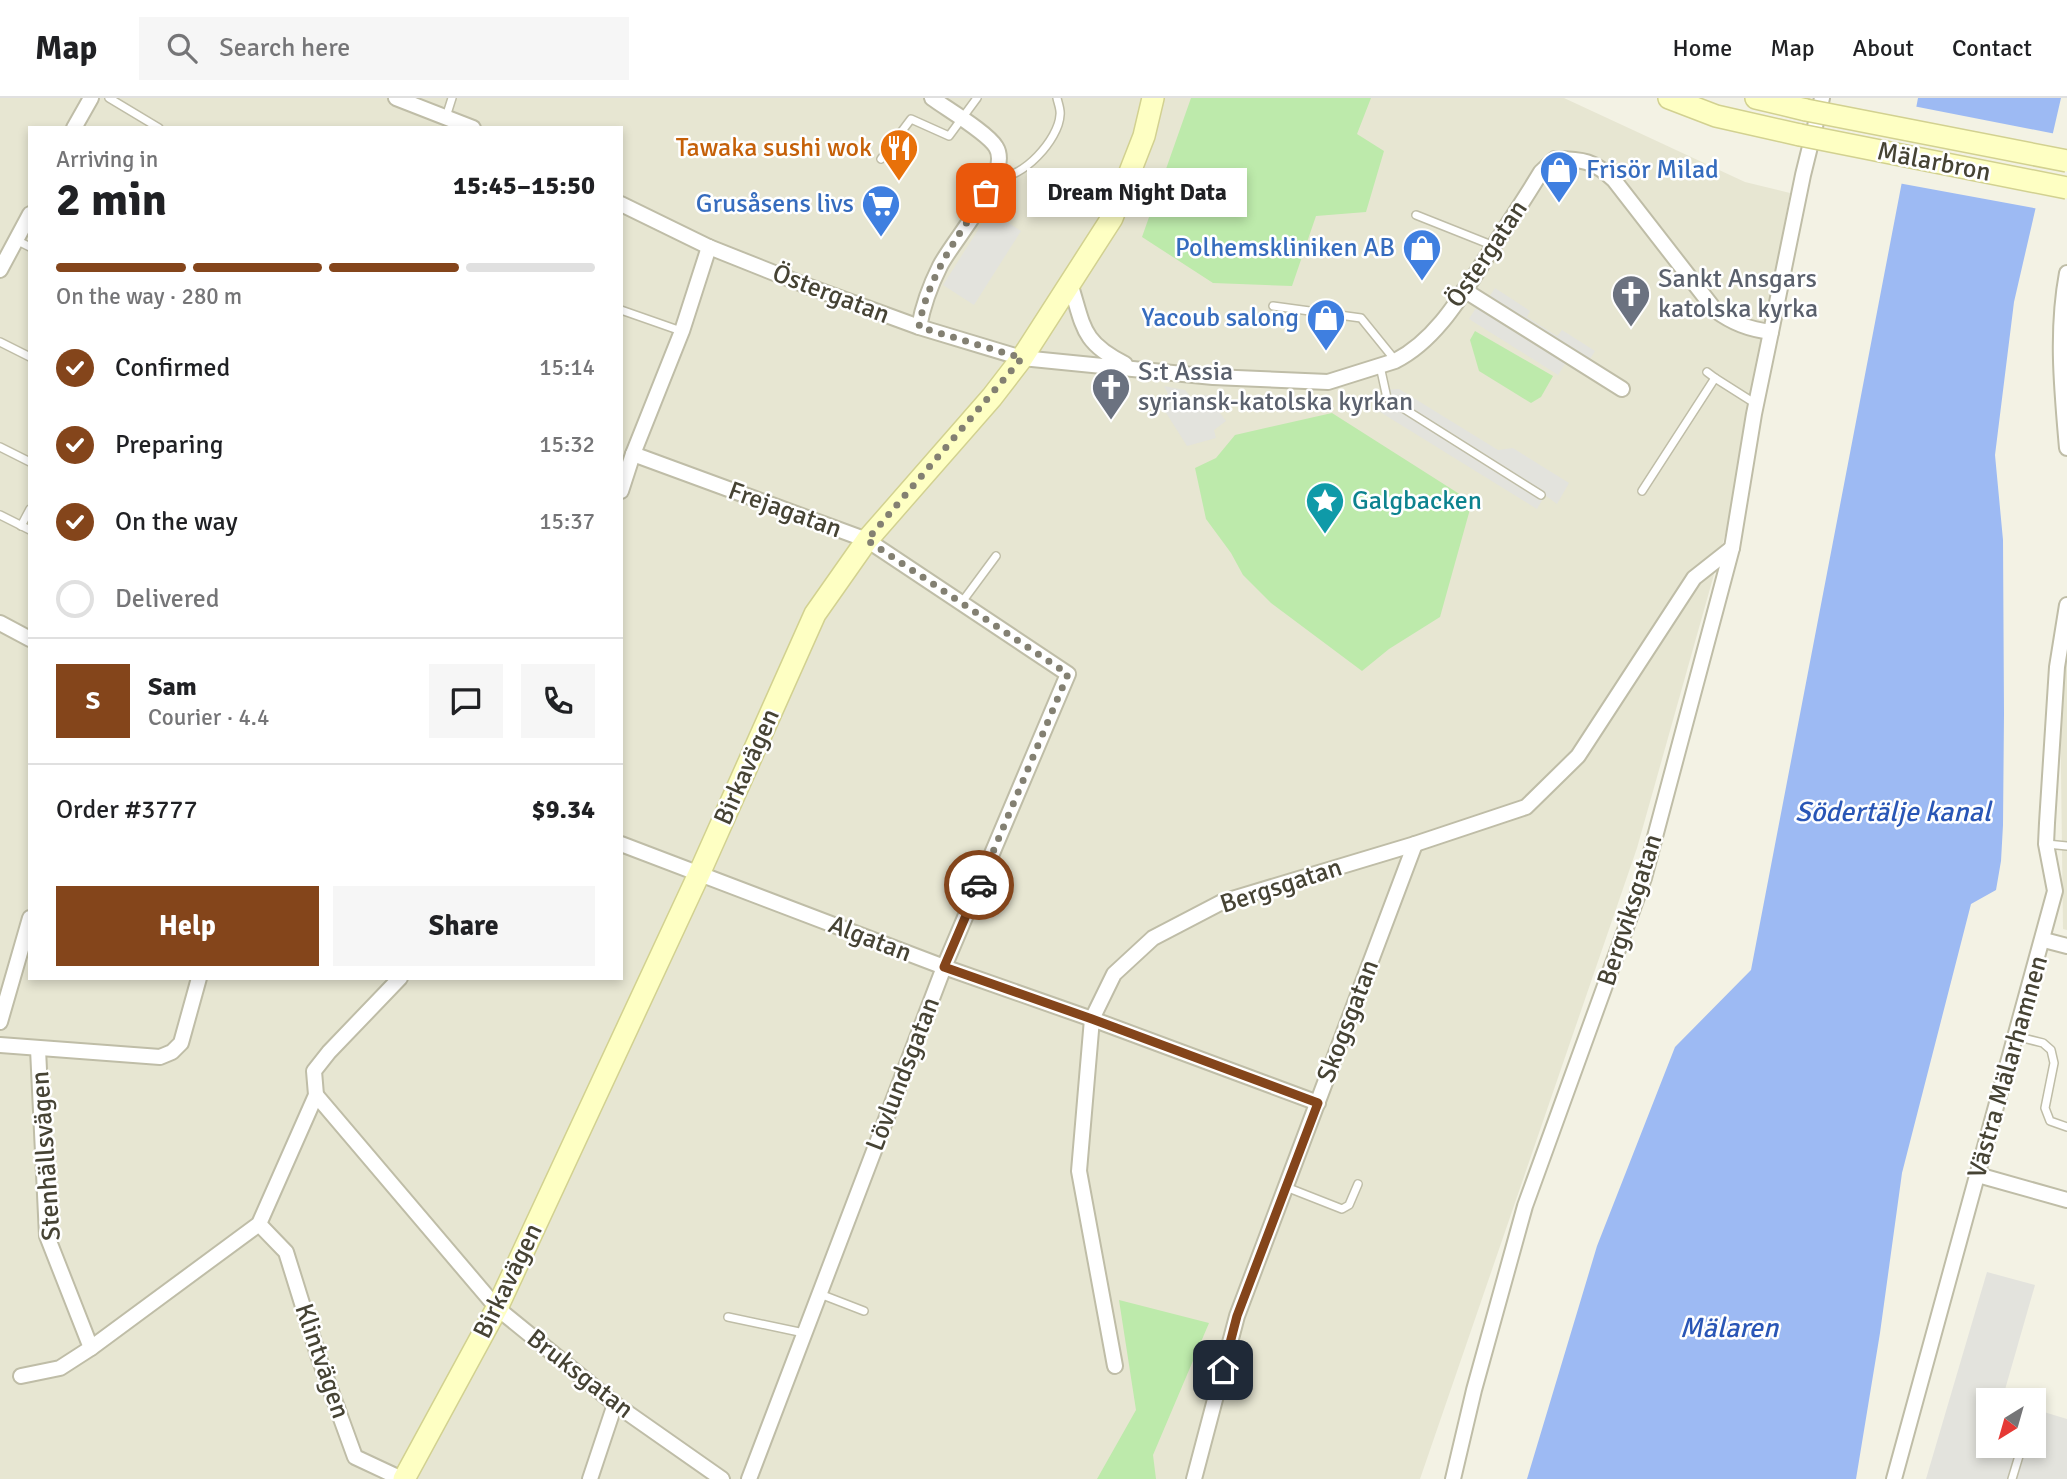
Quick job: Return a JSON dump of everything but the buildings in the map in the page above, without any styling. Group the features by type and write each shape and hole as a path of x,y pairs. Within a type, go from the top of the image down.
{"street":[{"path":"76,126 91,98"},
{"path":"396,98 468,126"},
{"path":"919,327 923,303 942,263 997,177 1000,158 996,147 932,98"},
{"name":"Birkavägen","path":"403,1479 497,1308 699,874 815,614 867,540 1022,358 1112,218 1144,136 1153,98"},
{"name":"Mälarbron","path":"1669,98 1728,119 2067,188"},
{"name":"Mälarbron","path":"1756,98 1814,104 2067,161"},
{"name":"Bergviksgatan","path":"1452,1479 1525,1206 1644,878 1732,548 1756,404 1803,175 1814,104"},
{"name":"Östergatan","path":"623,205 709,247 807,286 919,327 1022,358 1213,377 1328,382 1395,361 1405,356 1437,328 1541,172 1555,159 1581,159 1603,169 1615,180 1714,310 1750,329 1770,332"},
{"path":"0,270 23,243 28,222"},
{"path":"623,478 627,452 682,331 709,247"},
{"path":"2067,274 2063,296 2067,448"},
{"name":"Östergatan","path":"1070,283 1086,334 1104,353 1133,368"},
{"path":"1464,290 1622,389"},
{"name":"Frejagatan","path":"627,452 867,540 1068,674"},
{"name":"Bergsgatan","path":"1115,1366 1079,1171 1092,1019 1114,974 1153,938 1222,902 1415,844 1526,807 1578,756 1694,578 1732,548"},
{"name":"Västra Mälarhamnen","path":"1894,1479 2056,891 2046,844 2057,667 2067,605"},
{"path":"0,623 28,638"},
{"name":"Lövlundsgatan","path":"749,1479 944,967 1068,674"},
{"name":"Skogsgatan","path":"1194,1479 1237,1316 1415,844"},
{"name":"Algatan","path":"623,845 944,967 1318,1103"},
{"path":"0,1022 28,925"},
{"path":"2044,940 2067,946"},
{"path":"0,1045 160,1057 181,1044 198,980"},
{"path":"21,1376 60,1368 259,1224 316,1095 314,1071 398,980"},
{"name":"Stenhällsvägen","path":"38,1049 47,1236 91,1348"},
{"name":"Bruksgatan","path":"316,1095 497,1308 615,1404 722,1479"},
{"path":"1978,1175 2067,1200"},
{"name":"Klintvägen","path":"259,1224 286,1252 319,1358 355,1457 403,1479"},
{"path":"590,1479 615,1404"}],"lane":[{"path":"109,98 156,126"},
{"path":"446,117 452,98"},
{"path":"881,159 911,119 949,136 977,98"},
{"path":"997,177 1007,178 1031,163 1055,134 1060,114 1057,98"},
{"path":"1416,215 1494,246"},
{"path":"1273,306 1361,318 1395,361"},
{"path":"623,311 682,331"},
{"path":"0,342 28,356"},
{"path":"1380,366 1387,398 1541,495"},
{"path":"1707,372 1756,404"},
{"path":"1643,491 1715,378"},
{"path":"0,447 28,461"},
{"path":"21,526 28,513"},
{"path":"0,515 28,529"},
{"path":"961,603 996,556"},
{"path":"2046,844 2067,846"},
{"path":"2015,1036 2043,1043 2051,1050 2054,1063 2045,1108 2050,1121 2067,1127"},
{"path":"1286,1187 1342,1209 1349,1205 1358,1184"},
{"path":"819,1294 864,1311"},
{"path":"728,1317 804,1333"},
{"path":"2012,1479 2018,1458"}],"shaded area":[{"path":"0,98 1564,98 1745,182 1790,193 1731,514 1637,848 1420,1479 0,1479"},
{"path":"990,211 1021,231 974,305 943,285"},
{"path":"1495,288 1530,311 1527,317 1557,336 1562,330 1595,351 1581,374 1565,364 1558,375 1469,319 1484,295 1489,297"},
{"path":"1164,386 1185,390 1195,402 1206,394 1226,421 1214,430 1216,438 1187,446 1158,400 1168,394"},
{"path":"1399,389 1498,450 1513,448 1569,483 1557,504 1545,495 1537,509 1372,407 1384,390"},
{"path":"2067,632 2067,930 2063,929 2060,692"},
{"path":"1987,1272 2035,1285 2005,1388 1976,1388 1976,1458 2046,1458 2046,1413 2067,1419 2067,1479 1926,1479"}],"green space":[{"path":"1191,98 1371,98 1357,134 1384,151 1366,212 1316,216 1292,286 1213,283 1142,237"},
{"path":"1475,331 1553,376 1541,397 1531,403 1479,371 1470,340"},
{"path":"1332,413 1472,502 1440,617 1389,649 1362,671 1271,603 1243,575 1231,553 1206,519 1195,468 1216,458 1235,435"},
{"path":"1119,1300 1209,1323 1153,1455 1156,1479 1097,1479 1136,1410"}],"water":[{"name":"Mälaren","path":"1918,98 2061,98 2014,302 1995,455 2003,540 2001,861 1996,890 1971,904 1902,1173 1856,1479 1527,1479 1597,1246 1675,1047 1751,970"}],"pier":[{"path":"1913,106 2056,134 2039,209 1898,183"}],"way so far":[{"path":"979,885 1068,674 867,540 992,397 1022,358 919,327 923,303 942,263 986,193"}],"place":[{"name":"Tawaka sushi wok","path":"899,182"},
{"name":"Dream Night Data","path":"986,193"},
{"name":"Frisör Milad","path":"1559,204"},
{"name":"Grusåsens livs","path":"881,238"},
{"name":"Polhemskliniken AB","path":"1422,282"},
{"name":"Sankt Ansgars katolska kyrka","path":"1631,328"},
{"name":"Yacoub salong","path":"1326,352"},
{"name":"S:t Assia syriansk-katolska kyrkan","path":"1111,421"},
{"name":"Galgbacken","path":"1325,535"}],"route":[{"path":"979,885 944,967 1318,1103 1237,1316 1223,1370"}],"water label":[{"name":"Södertälje kanal","path":"1893,812"}]}
